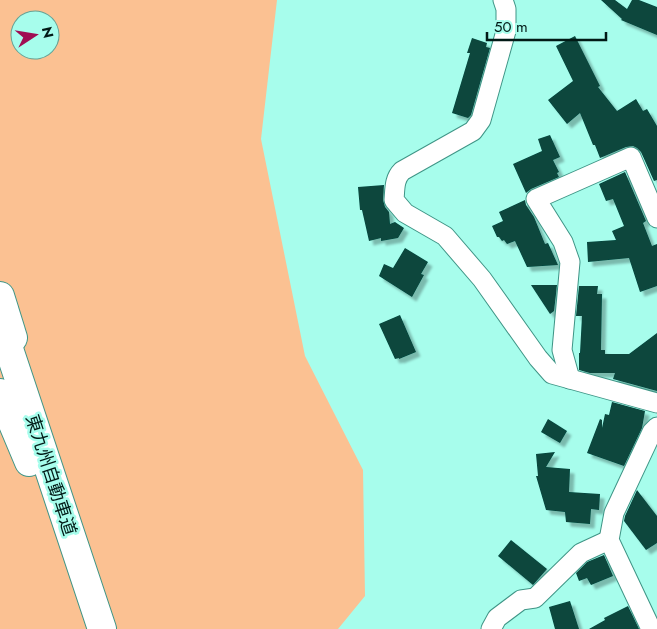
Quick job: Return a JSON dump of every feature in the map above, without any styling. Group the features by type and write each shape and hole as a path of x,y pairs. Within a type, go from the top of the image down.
{"highway":[{"path":"0,296 54,466 72,539"},
{"name":"東九州自動車道","path":"0,322 101,629"},
{"path":"0,393 101,629"}],"street":[{"path":"503,0 506,9 506,31 481,120 473,130 402,171 396,181 394,200 405,213 445,236 482,279 542,364 552,374 657,404"},
{"path":"570,380 562,350 570,262 563,242 536,199 631,157 657,218"},
{"path":"651,629 609,540 614,513 652,432 657,427"},
{"path":"492,629 497,618 521,600 534,598 582,554 609,540"}],"shaded area":[{"path":"0,0 277,0 261,139 305,356 363,470 365,596 338,629 0,629"}],"building":[{"path":"601,0 615,0 627,9 632,0 639,0 657,7 657,35 621,20"},
{"path":"575,36 600,86 598,87 617,111 636,99 643,111 647,109 657,126 657,180 654,181 641,152 633,146 600,158 580,113 567,124 548,100 573,81 556,46"},
{"path":"472,38 487,43 486,47 490,48 471,115 468,118 452,113 470,53 467,53"},
{"path":"550,135 560,157 553,160 559,172 557,173 559,177 526,193 513,164 542,151 538,139"},
{"path":"625,172 646,221 643,223 652,246 657,244 657,286 640,292 629,258 588,262 587,242 616,240 612,231 624,226 613,199 606,201 599,184"},
{"path":"384,185 383,200 389,212 390,224 395,222 404,228 398,238 381,241 381,238 369,241 362,210 360,210 358,187"},
{"path":"525,200 545,244 548,243 558,265 527,267 515,241 507,244 504,240 502,241 497,237 492,226 503,221 499,212"},
{"path":"405,248 428,262 421,274 424,275 412,297 379,276 384,264 393,268"},
{"path":"531,285 557,285 554,311 550,314"},
{"path":"579,286 598,286 597,294 602,294 601,350 605,350 605,354 629,354 657,333 657,391 613,379 615,373 590,373 579,370 582,316 576,316"},
{"path":"400,315 416,352 395,359 379,324"},
{"path":"612,402 645,411 642,428 624,466 587,453 600,419 602,420 602,428 605,414 609,415"},
{"path":"548,419 567,431 560,443 541,432"},
{"path":"555,452 546,467 570,469 569,492 600,494 599,510 591,509 590,524 566,522 565,512 546,510 536,476 538,476 536,454"},
{"path":"637,490 657,516 657,543 646,550 624,521"},
{"path":"511,540 547,569 533,585 498,556"},
{"path":"604,555 613,576 591,585 587,578 579,581 576,573 587,562"},
{"path":"570,601 579,629 555,629 549,607"},
{"path":"628,606 639,629 589,629 605,620 604,618"}]}
